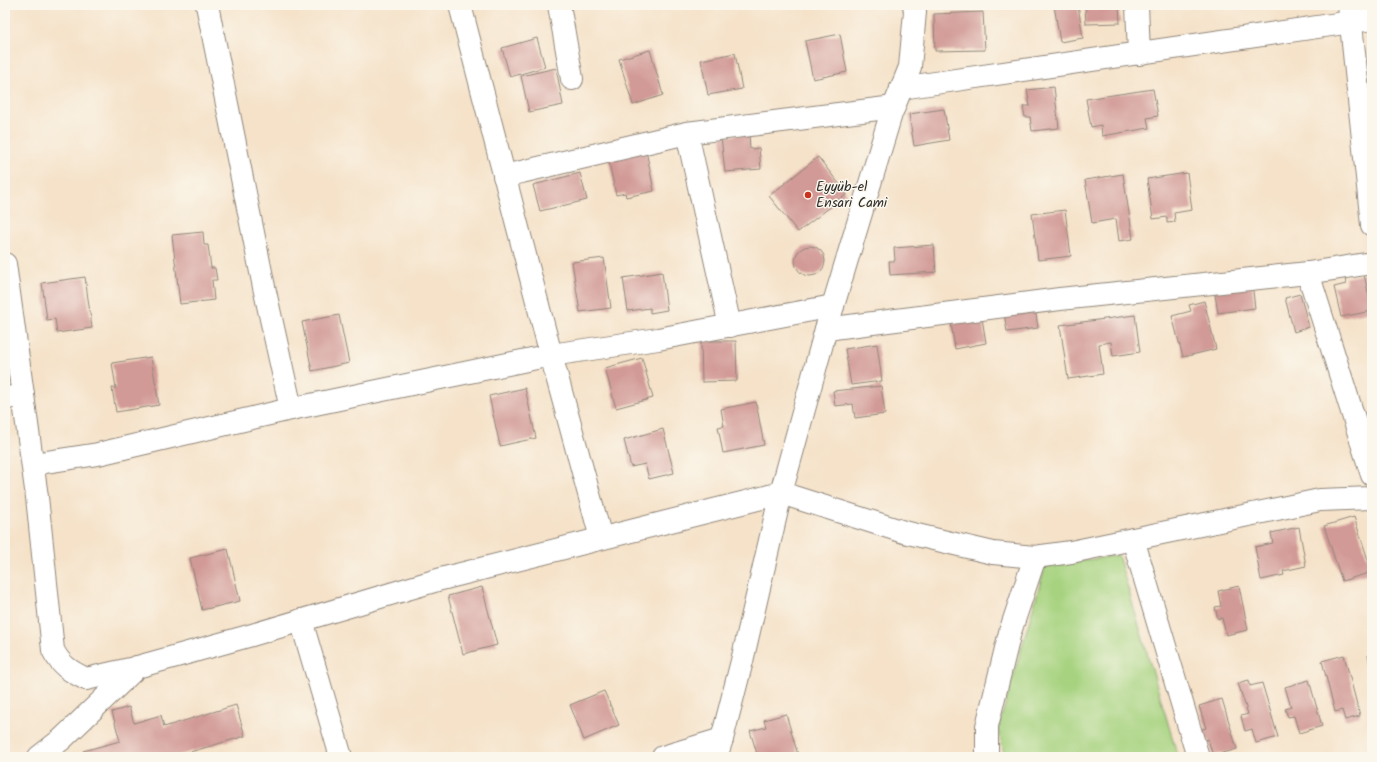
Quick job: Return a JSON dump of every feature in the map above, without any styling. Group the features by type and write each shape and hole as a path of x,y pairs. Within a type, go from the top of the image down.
{"street":[{"path":"207,5 264,287 291,409"},
{"path":"460,5 600,538"},
{"path":"559,5 572,79"},
{"path":"663,757 719,748 781,493 826,329 898,97 910,67 915,12 914,5"},
{"path":"1137,5 1139,54"},
{"path":"504,176 687,133 1139,54 1350,14 1372,19"},
{"path":"1350,14 1372,225"},
{"path":"687,133 730,326"},
{"path":"826,329 1060,299 1308,273 1372,263"},
{"path":"5,264 14,397 32,464 37,497 53,650 58,661 71,672 86,679 137,667 441,579 781,493 904,532 993,553 1035,557 1071,552 1320,500 1372,498"},
{"path":"1308,273 1372,475"},
{"path":"32,464 98,454 291,409 551,355 658,339 833,306"},
{"path":"1133,539 1198,757"},
{"path":"987,757 986,726 1010,632 1035,557"},
{"path":"301,620 341,757"},
{"path":"39,757 62,739 137,667"}],"green space":[{"path":"1118,555 1178,757 1005,757 998,729 1045,567"}],"building":[{"path":"1054,5 1078,5 1083,38 1060,42"},
{"path":"1085,5 1119,5 1120,23 1086,24"},
{"path":"983,12 985,50 935,51 934,14"},
{"path":"840,34 847,72 813,79 805,41"},
{"path":"537,38 545,67 510,77 502,48"},
{"path":"650,50 663,95 633,105 619,59"},
{"path":"735,53 742,89 708,95 701,60"},
{"path":"556,68 563,105 529,112 521,76"},
{"path":"1054,87 1059,128 1032,131 1030,117 1025,117 1023,106 1030,106 1027,90"},
{"path":"1153,89 1158,116 1147,118 1149,128 1102,136 1101,125 1091,127 1086,99"},
{"path":"944,109 949,140 914,146 909,114"},
{"path":"749,134 750,149 759,148 761,169 725,172 721,137"},
{"path":"645,145 654,191 626,197 625,193 616,195 607,153"},
{"name":"Eyyüb-el Ensari Cami","path":"818,157 847,194 798,232 769,196"},
{"path":"580,173 587,200 540,211 533,185"},
{"path":"1187,173 1192,210 1174,213 1175,222 1167,223 1167,217 1153,219 1147,179"},
{"path":"1123,174 1133,239 1119,241 1116,219 1092,223 1085,180"},
{"path":"1065,210 1071,256 1038,260 1032,214"},
{"path":"203,232 204,245 208,245 211,268 215,268 217,280 212,280 214,300 180,304 172,235"},
{"path":"934,245 936,272 890,275 889,261 895,261 894,248"},
{"path":"810,246 816,247 824,255 824,267 816,275 810,276 804,275 796,267 795,261 796,255 804,247"},
{"path":"604,258 611,308 580,312 572,262"},
{"path":"662,272 667,310 650,313 650,308 628,311 623,278"},
{"path":"1364,274 1372,311 1341,317 1334,287 1346,284 1345,278"},
{"path":"85,277 92,328 57,333 55,319 47,320 42,283"},
{"path":"1252,283 1255,308 1218,313 1214,288"},
{"path":"1300,294 1309,327 1294,332 1285,298"},
{"path":"1204,301 1216,349 1183,357 1172,316 1191,311 1189,305"},
{"path":"1035,308 1038,328 1007,332 1004,313"},
{"path":"339,315 349,363 312,371 302,322"},
{"path":"1135,315 1140,352 1113,356 1111,342 1099,344 1103,374 1068,379 1060,325"},
{"path":"982,318 986,343 955,349 951,323"},
{"path":"701,341 736,341 737,381 702,382"},
{"path":"877,344 882,381 851,385 845,349"},
{"path":"151,357 159,405 116,412 112,388 116,388 112,363"},
{"path":"642,358 653,398 616,408 605,368"},
{"path":"881,386 885,414 855,418 853,404 835,406 833,391"},
{"path":"525,388 536,438 500,446 489,396"},
{"path":"756,402 764,445 723,453 718,427 724,426 721,409"},
{"path":"663,429 674,473 649,479 645,464 631,467 624,440"},
{"path":"1354,517 1372,572 1342,581 1324,526"},
{"path":"1299,527 1306,566 1283,571 1284,575 1261,580 1255,547 1273,543 1271,533"},
{"path":"228,549 240,601 202,610 190,558"},
{"path":"1239,586 1248,630 1226,635 1222,618 1218,619 1215,607 1221,606 1218,591"},
{"path":"482,587 497,645 463,654 448,596"},
{"path":"1372,654 1372,671 1371,671 1368,655"},
{"path":"1344,655 1360,716 1345,720 1342,710 1335,712 1322,661"},
{"path":"1249,680 1250,686 1262,683 1278,737 1256,743 1252,729 1245,731 1241,716 1248,714 1238,683"},
{"path":"1309,680 1322,726 1299,733 1294,716 1288,717 1285,709 1291,707 1285,687"},
{"path":"604,691 619,725 584,740 570,705"},
{"path":"1222,699 1237,749 1213,756 1208,739 1204,740 1200,730 1206,728 1199,706"},
{"path":"236,705 245,736 173,757 85,757 83,751 120,741 112,712 129,707 134,723 161,715 164,727"},
{"path":"786,714 798,755 790,757 758,757 750,731 766,727 764,720"}],"place":[{"name":"Eyyüb-el Ensari Cami","path":"808,195"}]}
